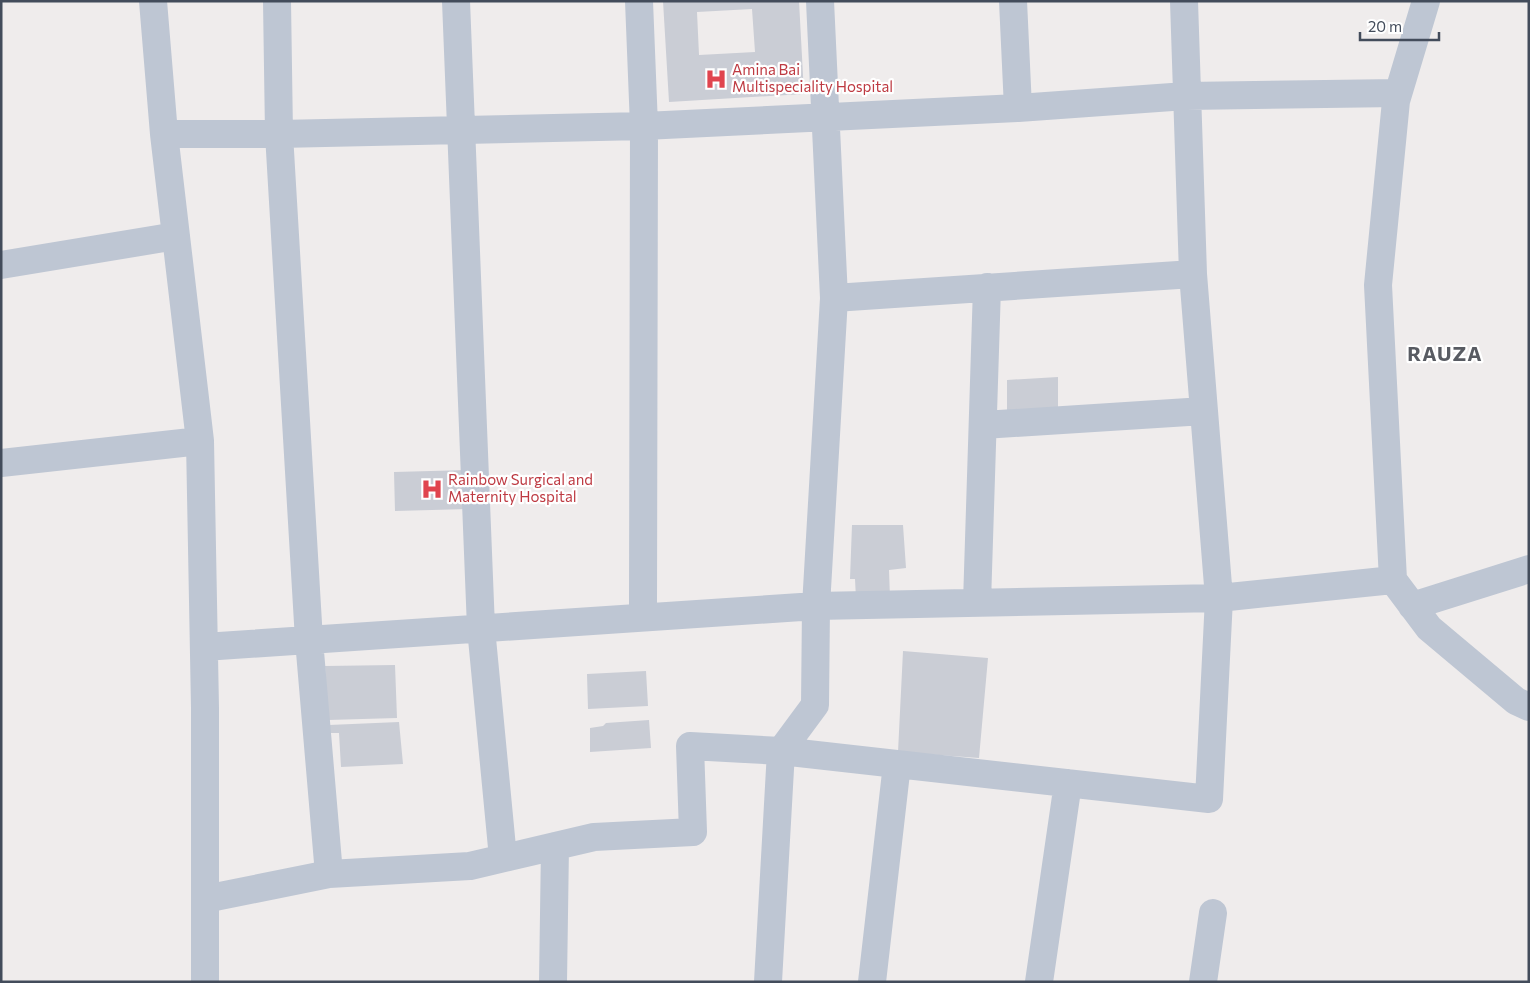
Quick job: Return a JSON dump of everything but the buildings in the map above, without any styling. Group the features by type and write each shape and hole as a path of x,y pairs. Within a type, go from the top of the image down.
{"street":[{"path":"153,1 164,134 200,441 204,647 205,982"},
{"path":"277,1 279,134 309,640 329,874"},
{"path":"456,1 481,628 504,858"},
{"path":"639,1 644,126 643,603 645,617"},
{"path":"768,982 781,751 815,705 816,606 834,298 820,1"},
{"path":"1012,1 1018,108"},
{"path":"205,899 329,874 470,866 594,837 693,832 690,746 781,751 1209,799 1219,598 1193,274 1184,1"},
{"path":"1426,1 1398,93 1378,285 1394,580 1428,628 1516,701 1529,707"},
{"path":"164,134 279,134 644,126 1018,108 1186,96 1398,93"},
{"path":"1,265 176,236"},
{"path":"834,298 1193,274"},
{"path":"978,603 987,287"},
{"path":"983,425 1204,411"},
{"path":"1,463 200,441"},
{"path":"1412,606 1529,569"},
{"path":"204,647 816,606 1219,598 1394,580"},
{"path":"872,982 897,764"},
{"path":"1039,982 1068,783"},
{"path":"553,982 555,846"},
{"path":"1203,982 1213,913"}],"place":[{"name":"Amina Bai Multispeciality Hospital","path":"716,79"},
{"name":"Rainbow Surgical and Maternity Hospital","path":"432,489"}],"district":[{"name":"RAUZA","path":"1445,354"}]}
